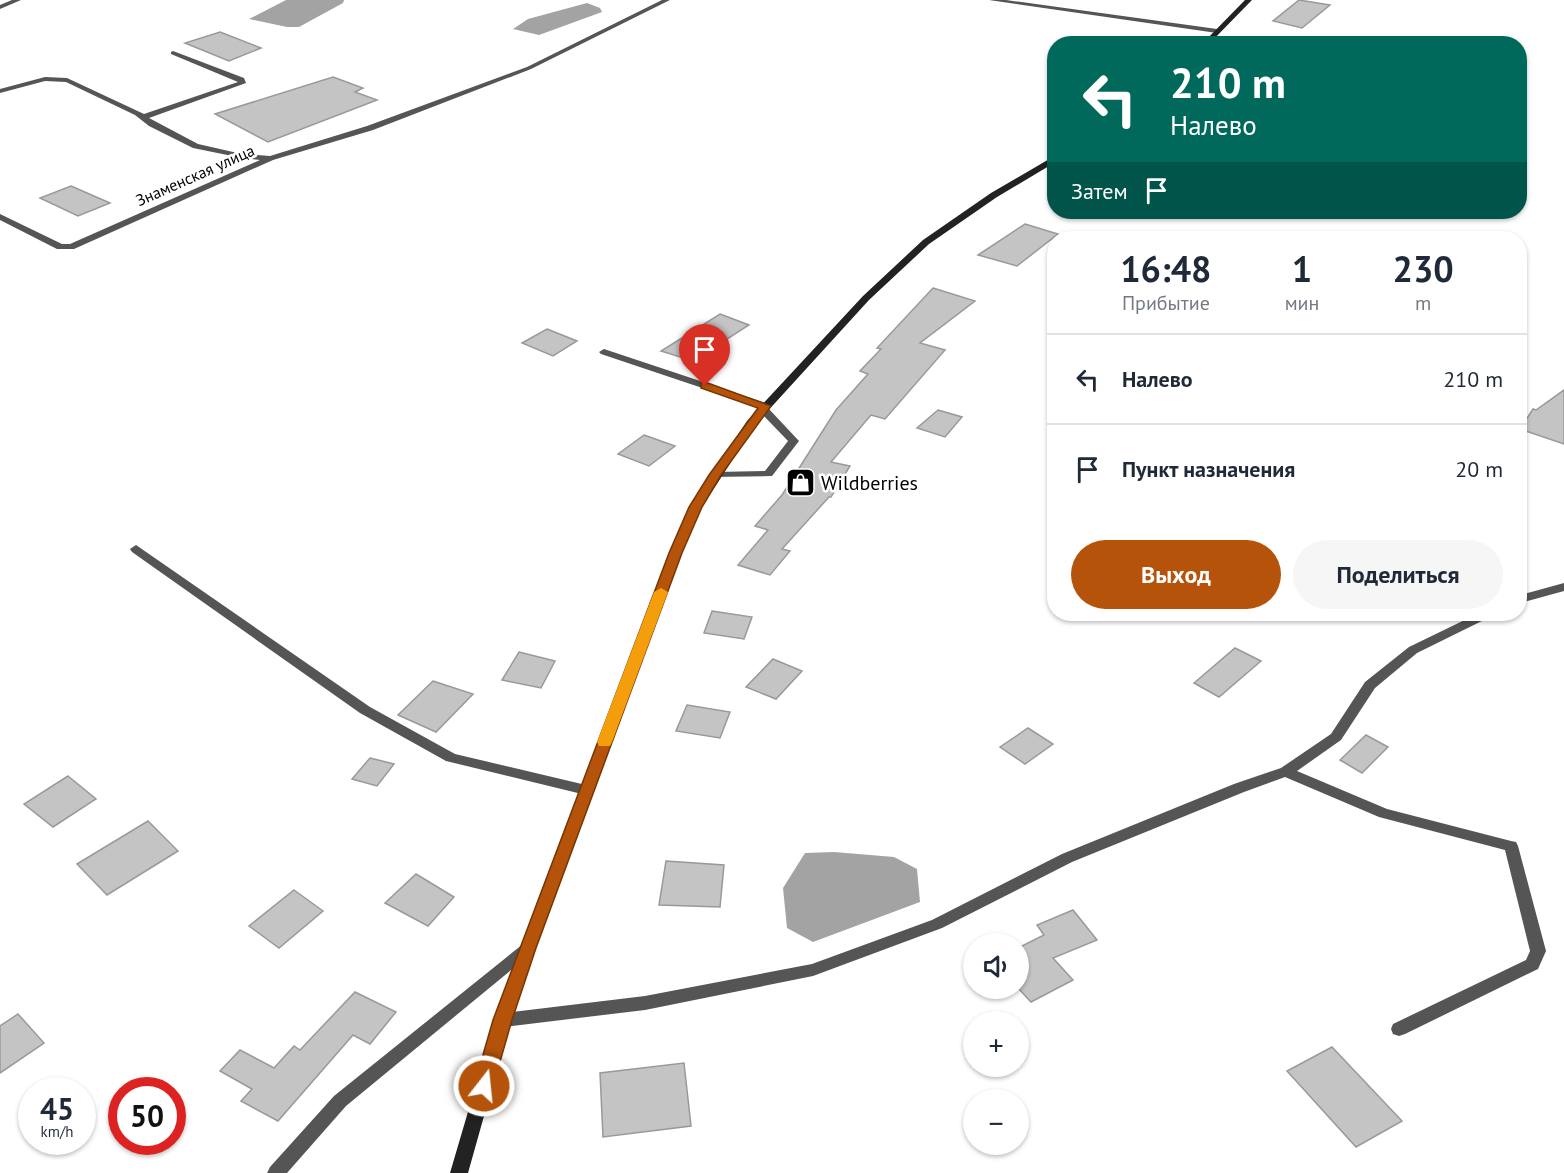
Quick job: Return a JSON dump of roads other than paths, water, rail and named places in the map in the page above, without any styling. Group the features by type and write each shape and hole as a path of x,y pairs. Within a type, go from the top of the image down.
{"main road":[{"path":"1212,36 1249,0"},
{"path":"459,1173 503,1020 528,948 675,553 696,507 764,408 866,298 926,242 994,195 1047,164"}],"street":[{"path":"0,7 18,0"},
{"path":"270,158 370,128 529,68 667,0"},
{"path":"992,0 1217,31"},
{"path":"144,117 242,83 241,80 173,53"},
{"name":"Знаменская улица","path":"0,91 45,78 67,80 144,117 196,146 242,156 270,158"},
{"name":"Знаменская улица","path":"0,217 60,246 71,247 270,158"},
{"path":"604,352 764,408 794,441 768,474 716,475"},
{"path":"136,549 365,710 451,758 586,790"},
{"path":"1527,597 1564,587"},
{"path":"503,1020 645,1003 813,970 938,924 1067,858 1239,788 1286,772 1336,737 1370,685 1413,650 1472,621"},
{"path":"1286,772 1384,813 1511,846 1538,951 1532,964 1399,1029"},
{"path":"276,1173 340,1101 528,948"}],"place":[{"name":"Wildberries","path":"800,483"}]}
